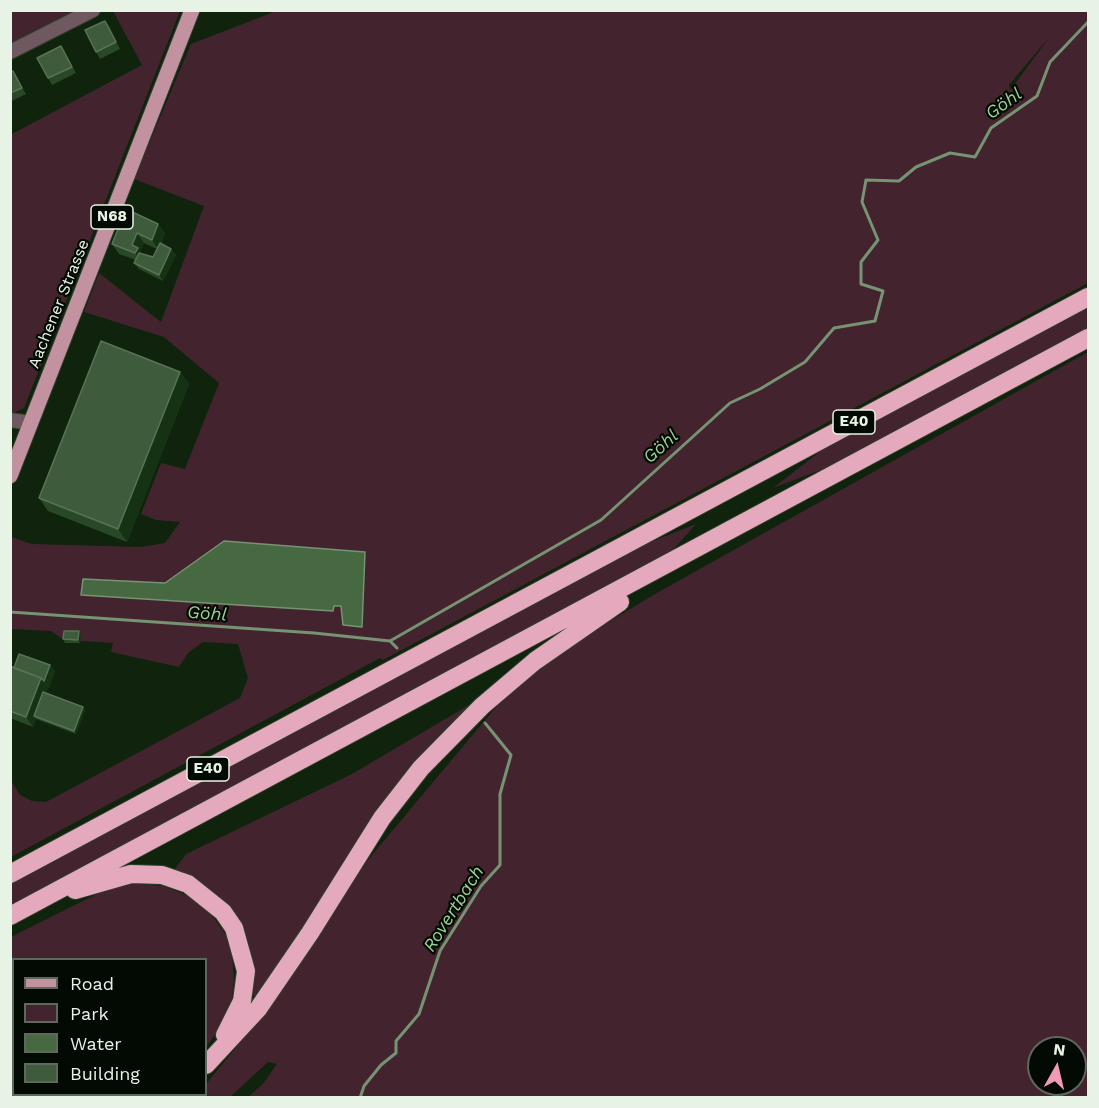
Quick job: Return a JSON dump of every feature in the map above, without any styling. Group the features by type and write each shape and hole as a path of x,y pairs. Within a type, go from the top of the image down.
{"highway":[{"name":"E40","path":"10,874 1089,297"},
{"name":"E40","path":"10,916 452,680 619,596 640,584 656,570 1089,338"},
{"path":"211,1060 258,1009 310,933 382,818 421,768 482,706 535,661 619,596"},
{"path":"53,893 77,890 131,874 162,875 188,884 223,912 234,928 246,971 242,1001 211,1060"}],"main road":[{"name":"Aachener Strasse","path":"10,476 192,10"}],"street":[{"path":"10,52 93,10"},
{"path":"10,420 31,423"}],"green space":[{"path":"11,10 76,10 76,11 11,44"},
{"path":"279,10 1088,11 1088,283 383,660 380,658 11,857 10,779 20,795 32,801 46,802 240,698 248,678 238,644 203,642 188,653 179,667 111,652 113,643 64,640 51,631 11,629 11,537 32,544 141,547 165,543 180,522 156,520 141,514 161,463 185,469 219,383 164,337 84,312 99,273 161,322 204,206 134,179 191,44","holes":["1051,35 1011,89 1010,89 1009,85","365,553 362,627 341,606 334,606 333,611 81,594 83,579 165,583"]},
{"path":"113,11 180,11 24,408 11,414 10,135 142,65"},
{"path":"1088,304 1088,332 845,461 773,488 831,443"},
{"path":"1088,352 1088,1097 248,1097 263,1084 277,1064 268,1062 230,1097 193,1098 207,1096 207,1083 272,1004 367,861 496,707 537,670 579,640 655,594"},
{"path":"696,524 664,560 11,908 11,883 638,547"},
{"path":"474,702 256,998 251,992 252,958 241,930 225,903 196,878 174,870 186,854 352,774"},
{"path":"128,883 163,886 186,895 208,910 226,935 232,956 234,979 232,999 225,1021 207,1046 207,958 12,958 12,1096 150,1096 147,1098 11,1098 11,937 97,894"}],"water":[{"path":"224,541 365,552 362,627 343,625 341,606 334,606 333,611 81,595 83,579 165,583"}],"building":[{"path":"105,21 116,42 96,52 85,30"},
{"path":"61,46 72,67 48,78 37,58"},
{"path":"13,71 22,88 10,93 10,72"},
{"path":"126,209 158,224 152,240 137,233 132,245 138,248 135,253 112,244"},
{"path":"160,243 171,249 159,275 134,263 139,253 153,257"},
{"path":"101,341 180,372 118,529 39,498"},
{"path":"64,631 79,631 78,640 63,639"},
{"path":"19,654 50,665 44,681 14,668"},
{"path":"10,666 41,678 26,717 10,711"},
{"path":"43,692 83,707 74,731 34,716"}],"waterway":[{"name":"Göhl","path":"10,612 314,633 390,641 601,520 730,403 760,389 805,362 834,328 875,321 883,291 861,284 861,262 878,240 862,202 866,180 899,181 916,167 950,153 975,157 991,128 1037,96 1050,62 1088,22"},
{"name":"Rovertbach","path":"390,641 397,648"},
{"name":"Rovertbach","path":"360,1098 364,1086 381,1065 396,1053 396,1041 419,1014 440,951 481,886 500,865 500,794 511,755 485,723"}]}
